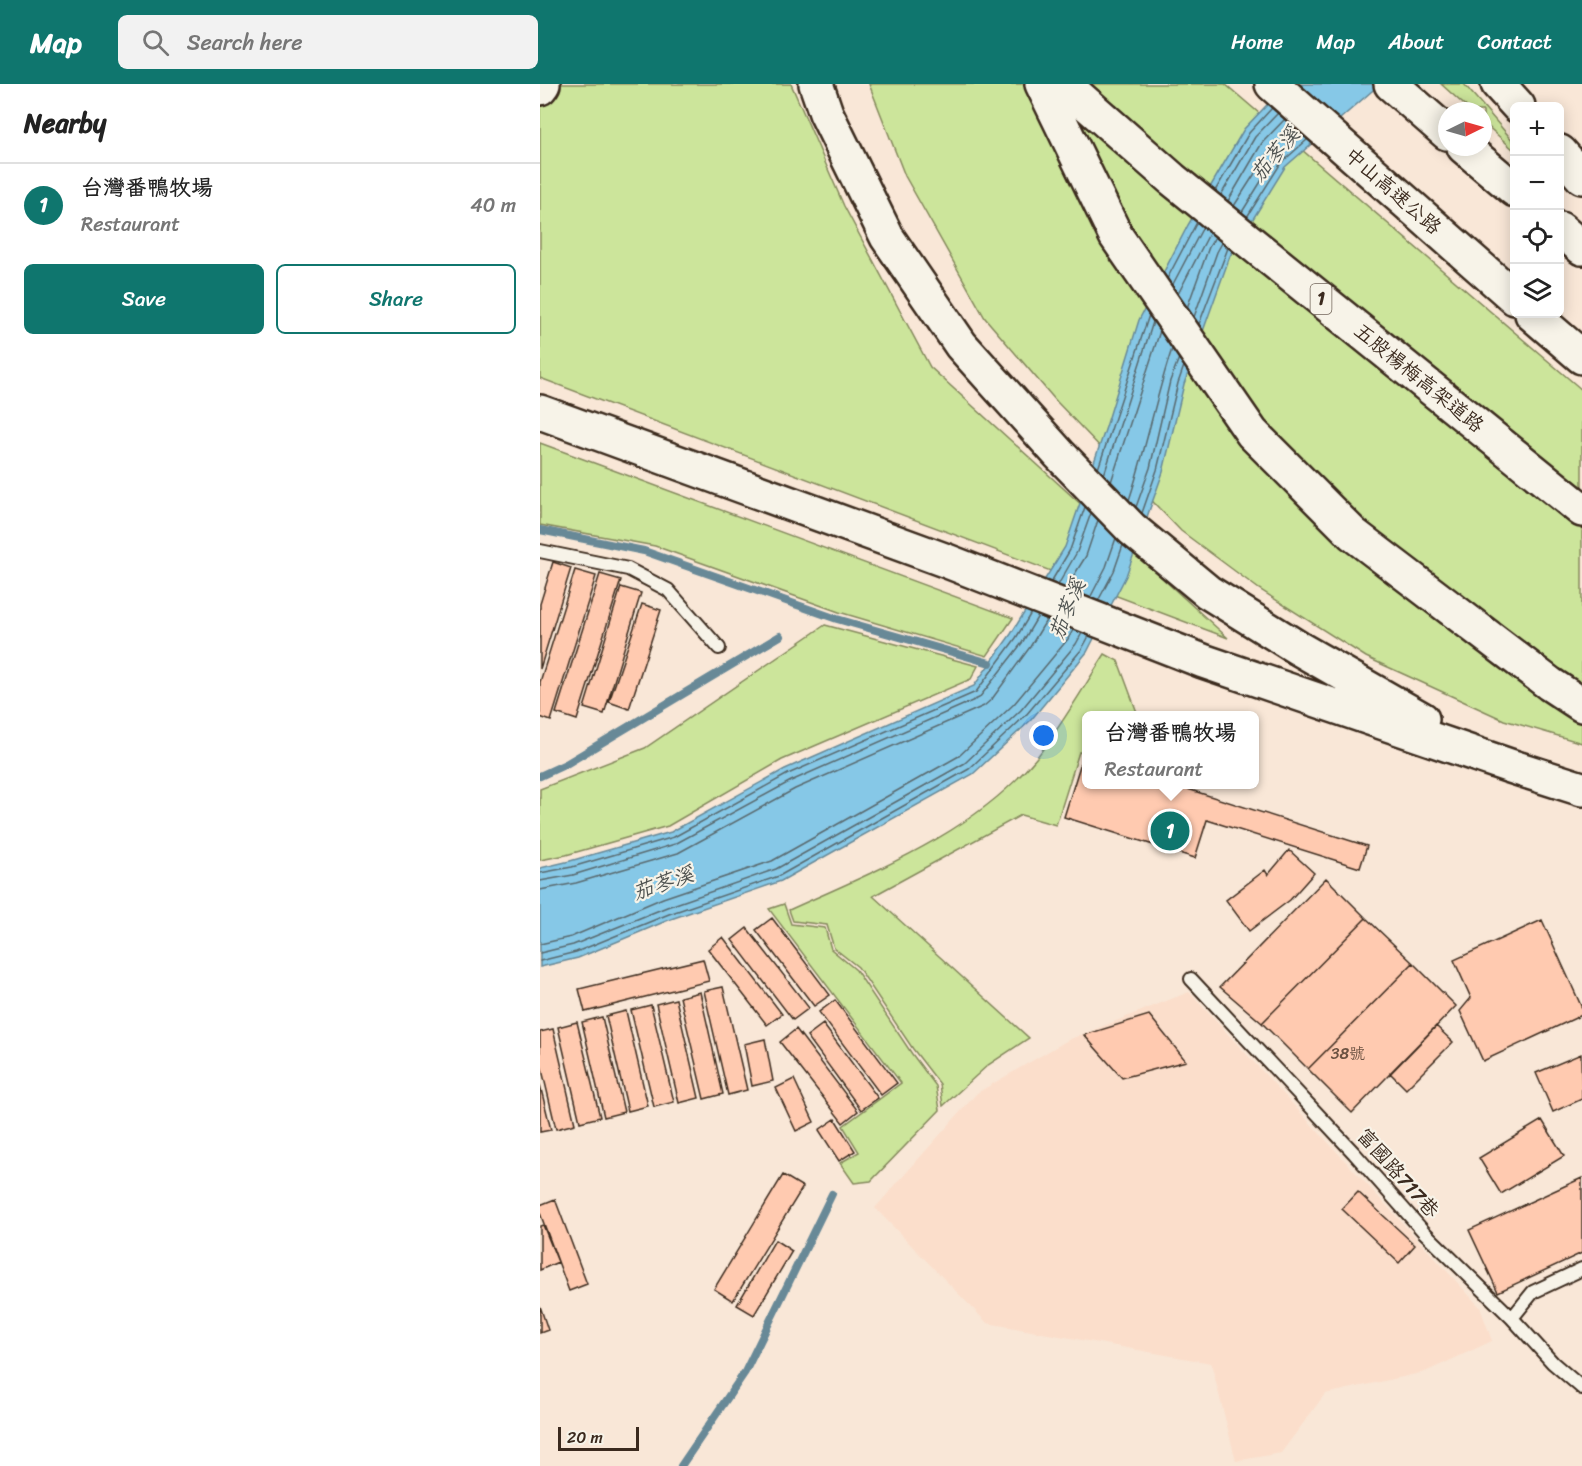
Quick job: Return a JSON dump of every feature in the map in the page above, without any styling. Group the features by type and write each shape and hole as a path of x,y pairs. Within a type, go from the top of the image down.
{"highway":[{"path":"540,88 543,84"},
{"path":"816,84 826,113 887,237 961,345 1059,454 1132,529 1208,592 1388,701 1510,766"},
{"path":"1042,84 1116,236 1252,433 1353,534 1550,684 1582,705"},
{"name":"五股楊梅高架道路","path":"1064,84 1172,179 1582,510"},
{"name":"中山高速公路","path":"1272,84 1510,294"},
{"path":"1498,84 1514,102"},
{"path":"1401,93 1438,125"},
{"path":"1475,156 1510,186"},
{"path":"1564,156 1582,177"},
{"path":"1564,232 1582,248"},
{"path":"1537,318 1582,357"},
{"path":"540,412 947,561 1203,661 1582,789"}],"lane":[{"path":"540,551 628,569 668,590 719,648"},
{"name":"富國路717巷","path":"1191,979 1354,1153 1424,1232 1512,1318 1553,1363 1582,1388"},
{"path":"1512,1318 1533,1292 1582,1269"}],"shaded area":[{"path":"1189,992 1480,1307 1492,1341 1425,1372 1325,1394 1281,1453 1236,1461 1211,1363 987,1323 875,1208 977,1093 1068,1040"}],"green space":[{"path":"540,84 791,84 844,206 930,367 1228,638 540,378"},
{"path":"869,84 1225,84 1582,390 1582,743 1504,720 1366,657 1259,589 1181,531 1057,402 985,318 905,176"},
{"path":"1441,84 1464,84 1480,102 1461,102"},
{"path":"1492,116 1510,137 1510,146 1492,130"},
{"path":"540,443 1013,618 987,656 839,612 655,546 540,525"},
{"path":"825,625 978,666 971,679 782,760 668,826 566,855 540,860 540,789 645,748"},
{"path":"1105,654 1118,661 1137,711 1082,711 1082,753 1079,752 1056,825 1021,815 873,896 1029,1038 988,1065 943,1106 940,1084 913,1049 858,967 834,948 827,925 793,921 789,910 922,847 985,807 1012,784 1037,757"},
{"path":"784,904 791,924 825,928 831,949 856,970 936,1086 940,1110 871,1181 854,1183 840,1163 859,1152 843,1126 901,1083 769,909"}],"water":[{"name":"茄苳溪","path":"1287,84 1380,84 1285,167 1230,256 1184,384 1163,472 1126,576 1087,652 1031,720 973,774 781,881 671,919 578,958 540,967 540,868 671,832 785,769 974,686 1011,634 1065,547 1139,320 1188,225 1244,129"}],"building":[{"path":"553,562 571,568 540,669 540,604"},
{"path":"575,570 596,576 551,721 540,717 540,682"},
{"path":"600,574 621,580 577,720 556,713"},
{"path":"621,587 641,593 604,714 584,708"},
{"path":"642,604 661,610 629,709 609,702"},
{"path":"1082,759 1082,789 1188,789 1367,846 1360,868 1207,820 1195,858 1064,817"},
{"path":"1289,850 1314,873 1290,900 1249,931 1226,900 1265,870 1268,875"},
{"path":"1326,878 1366,918 1262,1023 1220,987"},
{"path":"772,918 830,995 814,1006 756,930"},
{"path":"1366,918 1413,963 1308,1069 1262,1023"},
{"path":"1542,920 1582,1008 1582,1015 1483,1061 1460,1011 1471,998 1454,960"},
{"path":"747,928 809,1008 793,1020 732,940"},
{"path":"723,937 782,1014 767,1025 708,949"},
{"path":"703,959 709,981 585,1012 579,989"},
{"path":"1413,963 1456,1006 1352,1113 1308,1069"},
{"path":"723,987 747,1090 728,1095 704,991"},
{"path":"700,992 723,1094 704,1099 680,997"},
{"path":"676,999 699,1098 679,1103 656,1004"},
{"path":"835,1000 897,1083 881,1095 819,1012"},
{"path":"651,1005 674,1102 654,1107 631,1010"},
{"path":"626,1011 648,1106 628,1111 606,1016"},
{"path":"1149,1015 1186,1061 1122,1078 1084,1035"},
{"path":"602,1017 624,1112 604,1117 582,1022"},
{"path":"577,1022 600,1117 580,1122 558,1027"},
{"path":"823,1024 878,1098 861,1110 807,1036"},
{"path":"1436,1026 1453,1042 1406,1089 1390,1073"},
{"path":"553,1029 575,1124 556,1129 540,1061 540,1032"},
{"path":"796,1029 858,1111 843,1123 780,1042"},
{"path":"765,1039 773,1081 752,1086 744,1044"},
{"path":"1581,1054 1582,1099 1553,1112 1536,1073"},
{"path":"794,1079 814,1122 796,1131 776,1088"},
{"path":"540,1085 551,1130 540,1132"},
{"path":"835,1119 855,1151 839,1161 819,1130"},
{"path":"1542,1120 1564,1156 1501,1194 1479,1158"},
{"path":"783,1175 803,1187 733,1301 714,1289"},
{"path":"1582,1178 1582,1253 1498,1292 1469,1230"},
{"path":"1358,1192 1415,1245 1399,1263 1342,1209"},
{"path":"555,1199 587,1284 569,1291 540,1213 540,1205"},
{"path":"543,1225 558,1262 540,1270 540,1226"},
{"path":"775,1240 792,1251 754,1315 737,1305"},
{"path":"540,1306 548,1330 540,1333"}],"waterway":[{"path":"540,530 644,551 837,619 990,663"},
{"path":"540,776 566,764 780,636"},
{"path":"681,1466 745,1372 832,1194"}],"place":[{"name":"台灣番鴨牧場","path":"1170,831"}]}
